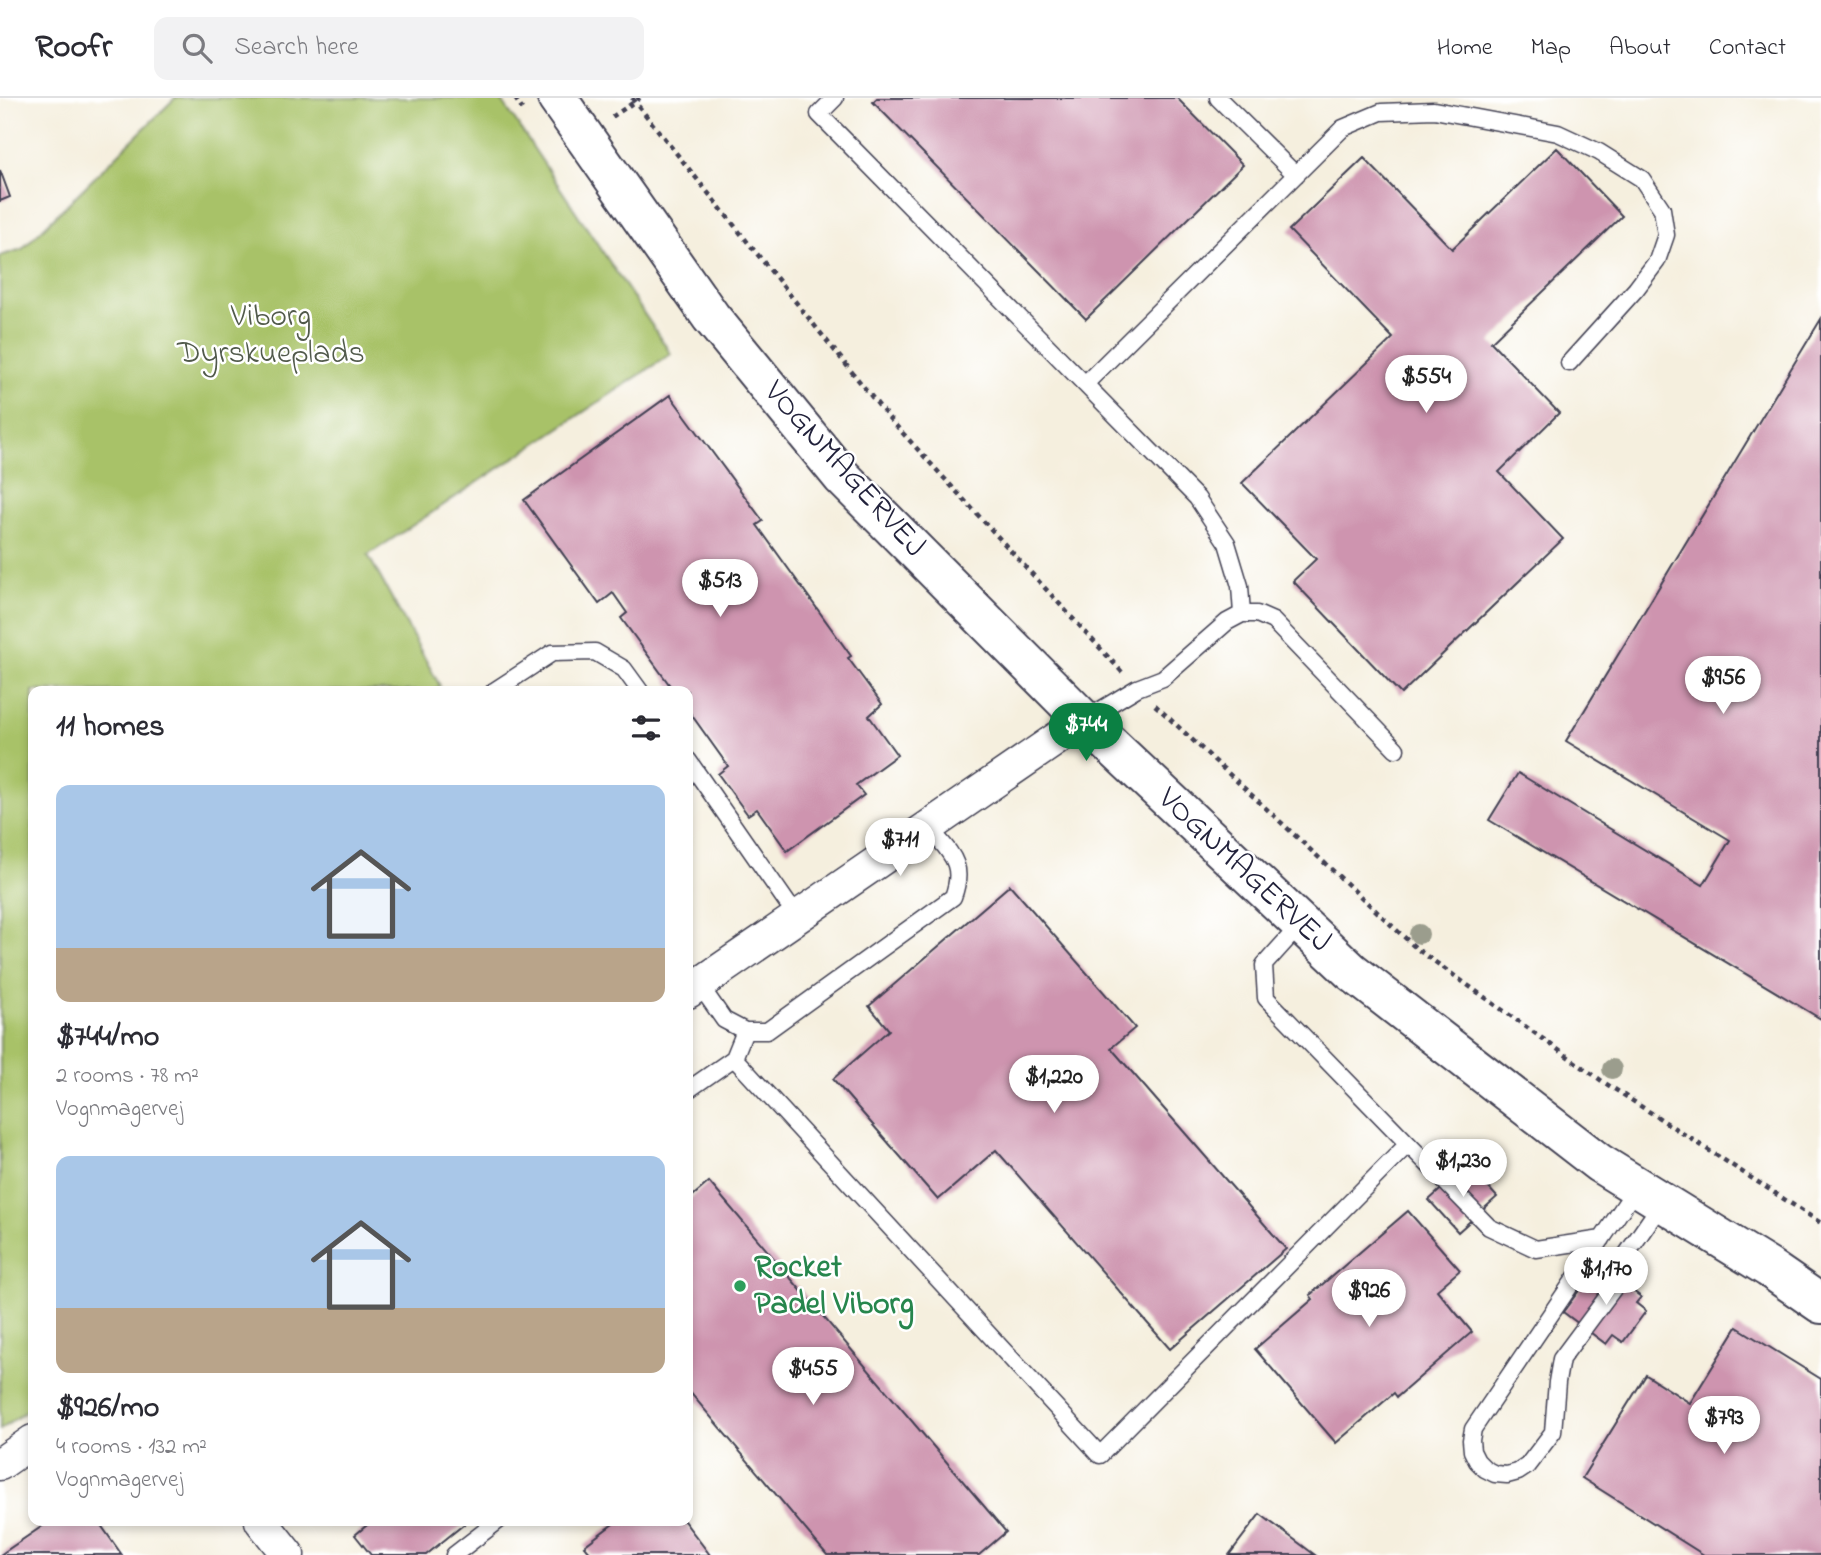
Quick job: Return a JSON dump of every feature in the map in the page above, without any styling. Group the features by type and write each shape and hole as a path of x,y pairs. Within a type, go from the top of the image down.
{"street":[{"name":"VOGNMAGERVEJ","path":"557,98 711,317 842,477 1084,720 1362,979 1599,1163 1769,1268 1821,1304"},
{"path":"694,988 1084,720"},
{"name":"VOGNMAGERVEJ","path":"1769,1268 1821,1295"},
{"path":"0,1464 28,1444"}],"lane":[{"path":"835,98 819,114 1197,498 1227,543 1240,586 1242,614"},
{"path":"1218,98 1296,175"},
{"path":"1085,384 1343,128 1381,112 1434,110 1558,133 1599,152 1642,179 1662,209 1666,235 1657,261 1636,289 1569,363"},
{"path":"1084,720 1137,688 1163,678 1227,622 1242,614 1257,614 1273,621 1396,750"},
{"path":"502,686 552,653 595,652 624,668 637,686"},
{"path":"693,767 797,917"},
{"path":"694,988 724,1020 745,1031 767,1031 953,897 958,881 957,864 929,827"},
{"path":"1301,924 1264,965 1266,998 1489,1227 1536,1249 1602,1239"},
{"path":"693,1087 734,1058 745,1031"},
{"path":"734,1058 1100,1455 1408,1144"},
{"path":"1650,1194 1626,1255 1619,1281 1561,1359 1553,1432 1527,1466 1518,1472 1496,1474 1485,1469 1472,1451 1473,1429 1602,1239 1650,1194"},
{"path":"454,1555 492,1526"}],"path":[{"path":"636,99 888,417 1137,688 1417,949 1602,1081 1821,1223"}],"green space":[{"name":"Viborg Dyrskueplads","path":"175,98 500,98 671,354 368,555 440,686 28,686 28,1410 0,1430 0,256 22,249"}],"building":[{"path":"877,98 1177,98 1243,165 1086,319 873,102"},
{"path":"1557,148 1622,216 1491,342 1559,413 1499,472 1563,539 1401,694 1293,581 1316,559 1242,483 1393,338 1289,230 1364,158 1452,249"},
{"path":"0,170 10,197 0,201"},
{"path":"1821,319 1821,1019 1489,820 1518,773 1703,885 1730,840 1566,741"},
{"path":"670,395 763,521 757,525 882,704 869,716 897,755 856,785 864,795 787,851 757,809 748,815 718,774 728,766 693,717 693,686 670,686 621,618 627,613 613,593 599,604 524,500"},
{"path":"1010,885 1135,1028 1111,1048 1286,1249 1170,1349 996,1150 938,1200 833,1079 889,1030 869,1006"},
{"path":"1468,1165 1497,1197 1458,1232 1429,1200"},
{"path":"709,1182 1006,1532 979,1555 827,1555 693,1396 693,1196"},
{"path":"1408,1211 1460,1270 1437,1290 1472,1332 1397,1397 1394,1393 1336,1443 1255,1349 1313,1299 1310,1295"},
{"path":"1598,1265 1641,1297 1636,1303 1646,1311 1623,1342 1613,1335 1606,1344 1563,1312"},
{"path":"1737,1327 1821,1379 1821,1555 1704,1555 1582,1478 1646,1375 1690,1403"},
{"path":"1260,1514 1315,1555 1229,1555"},
{"path":"43,1526 102,1526 122,1555 0,1555"},
{"path":"366,1526 462,1526 426,1555 371,1555 355,1535"},
{"path":"610,1526 688,1526 710,1555 592,1555 584,1546"}],"place":[{"name":"Rocket Padel Viborg","path":"740,1286"}]}
